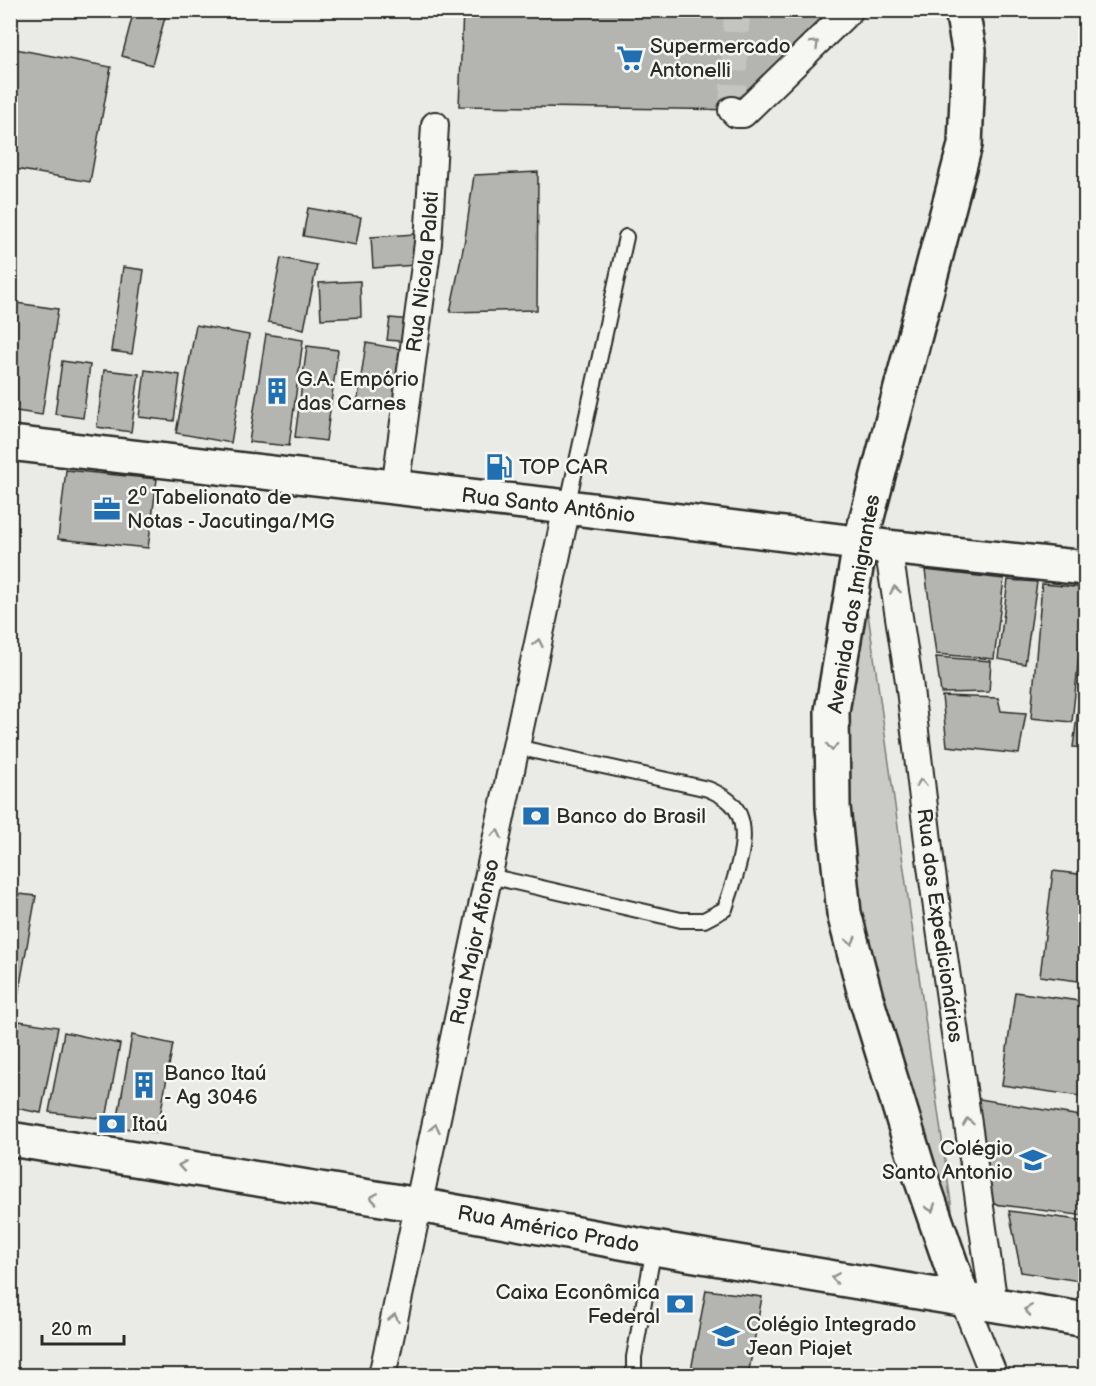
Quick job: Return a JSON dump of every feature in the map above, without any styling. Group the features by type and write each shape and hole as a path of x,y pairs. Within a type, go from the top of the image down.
{"street":[{"path":"738,112 850,10"},
{"name":"Avenida dos Imigrantes","path":"962,10 969,50 965,144 874,546 832,711 833,807 844,913 869,1010 922,1181 978,1302"},
{"name":"Rua Nicola Paloti","path":"395,489 428,243 435,125"},
{"name":"Rua Santo Antônio","path":"10,442 395,489 567,507 874,546 1086,568"},
{"name":"Rua Major Afonso","path":"382,1376 567,507"},
{"name":"Rua dos Expedicionários","path":"874,546 909,681 978,1302 994,1376"},
{"name":"Rua Américo Prado","path":"10,1139 419,1205 654,1248 1086,1320"}],"lane":[{"path":"567,507 626,237"},
{"path":"489,876 681,920 704,920 725,909 743,848 741,820 730,802 708,789 516,747"},
{"path":"634,1376 634,1357 654,1248"}],"shaded area":[{"path":"852,596 868,614 962,1281 838,924"}],"building":[{"path":"134,10 167,10 152,65 122,56"},
{"name":"Supermercado Antonelli","path":"463,10 848,10 746,110 459,106"},
{"path":"10,48 111,67 90,182 10,168"},
{"path":"538,172 537,310 450,312 465,239 474,175"},
{"path":"308,208 361,217 356,245 303,236"},
{"path":"415,234 416,265 373,268 371,237"},
{"path":"281,258 317,265 304,329 268,322"},
{"path":"123,267 144,270 132,354 111,351"},
{"path":"360,281 361,317 321,319 319,283"},
{"path":"16,303 58,309 42,415 10,410 10,340"},
{"path":"390,318 413,320 411,342 387,340"},
{"path":"196,325 249,335 231,443 176,433"},
{"name":"G.A. Empório das Carnes","path":"266,334 303,340 289,446 249,442"},
{"path":"366,343 406,350 396,411 357,405"},
{"path":"307,346 338,350 326,441 295,437"},
{"path":"62,361 90,365 83,418 55,414"},
{"path":"104,370 139,374 131,432 97,427"},
{"path":"145,370 180,375 174,421 139,417"},
{"name":"2⁰ Tabelionato de Notas - Jacutinga/MG","path":"66,470 157,479 148,548 58,539"},
{"path":"925,570 1004,579 994,659 936,654"},
{"path":"1008,580 1037,582 1025,664 998,659"},
{"path":"1042,584 1086,588 1072,722 1031,718"},
{"path":"1086,647 1086,748 1073,747"},
{"path":"936,657 991,661 989,692 941,693"},
{"path":"942,696 998,698 1001,711 1026,713 1019,754 947,746"},
{"path":"1053,871 1086,875 1086,982 1040,976"},
{"path":"10,893 36,896 10,1040"},
{"path":"1015,992 1086,1002 1086,1097 1002,1085"},
{"path":"19,1021 58,1027 41,1113 10,1107 10,1074"},
{"path":"64,1032 120,1044 106,1119 49,1112"},
{"name":"Banco Itaú - Ag 3046","path":"132,1035 173,1044 157,1133 118,1127 116,1129"},
{"name":"Colégio Santo Antonio","path":"974,1098 1086,1117 1086,1216 986,1203"},
{"path":"1009,1211 1086,1221 1086,1282 1021,1272"},
{"name":"Colégio Integrado Jean Piajet","path":"706,1290 762,1297 748,1376 690,1376"}],"tunnel":[{"path":"732,110 737,10"}],"place":[{"name":"Supermercado Antonelli","path":"630,58"},
{"name":"G.A. Empório das Carnes","path":"277,391"},
{"name":"TOP CAR","path":"499,467"},
{"name":"2⁰ Tabelionato de Notas - Jacutinga/MG","path":"107,509"},
{"name":"Banco do Brasil","path":"536,816"},
{"name":"Banco Itaú - Ag 3046","path":"144,1085"},
{"name":"Itaú","path":"112,1124"},
{"name":"Colégio Santo Antonio","path":"1033,1160"},
{"name":"Caixa Econômica Federal","path":"680,1304"},
{"name":"Colégio Integrado Jean Piajet","path":"726,1336"}]}
